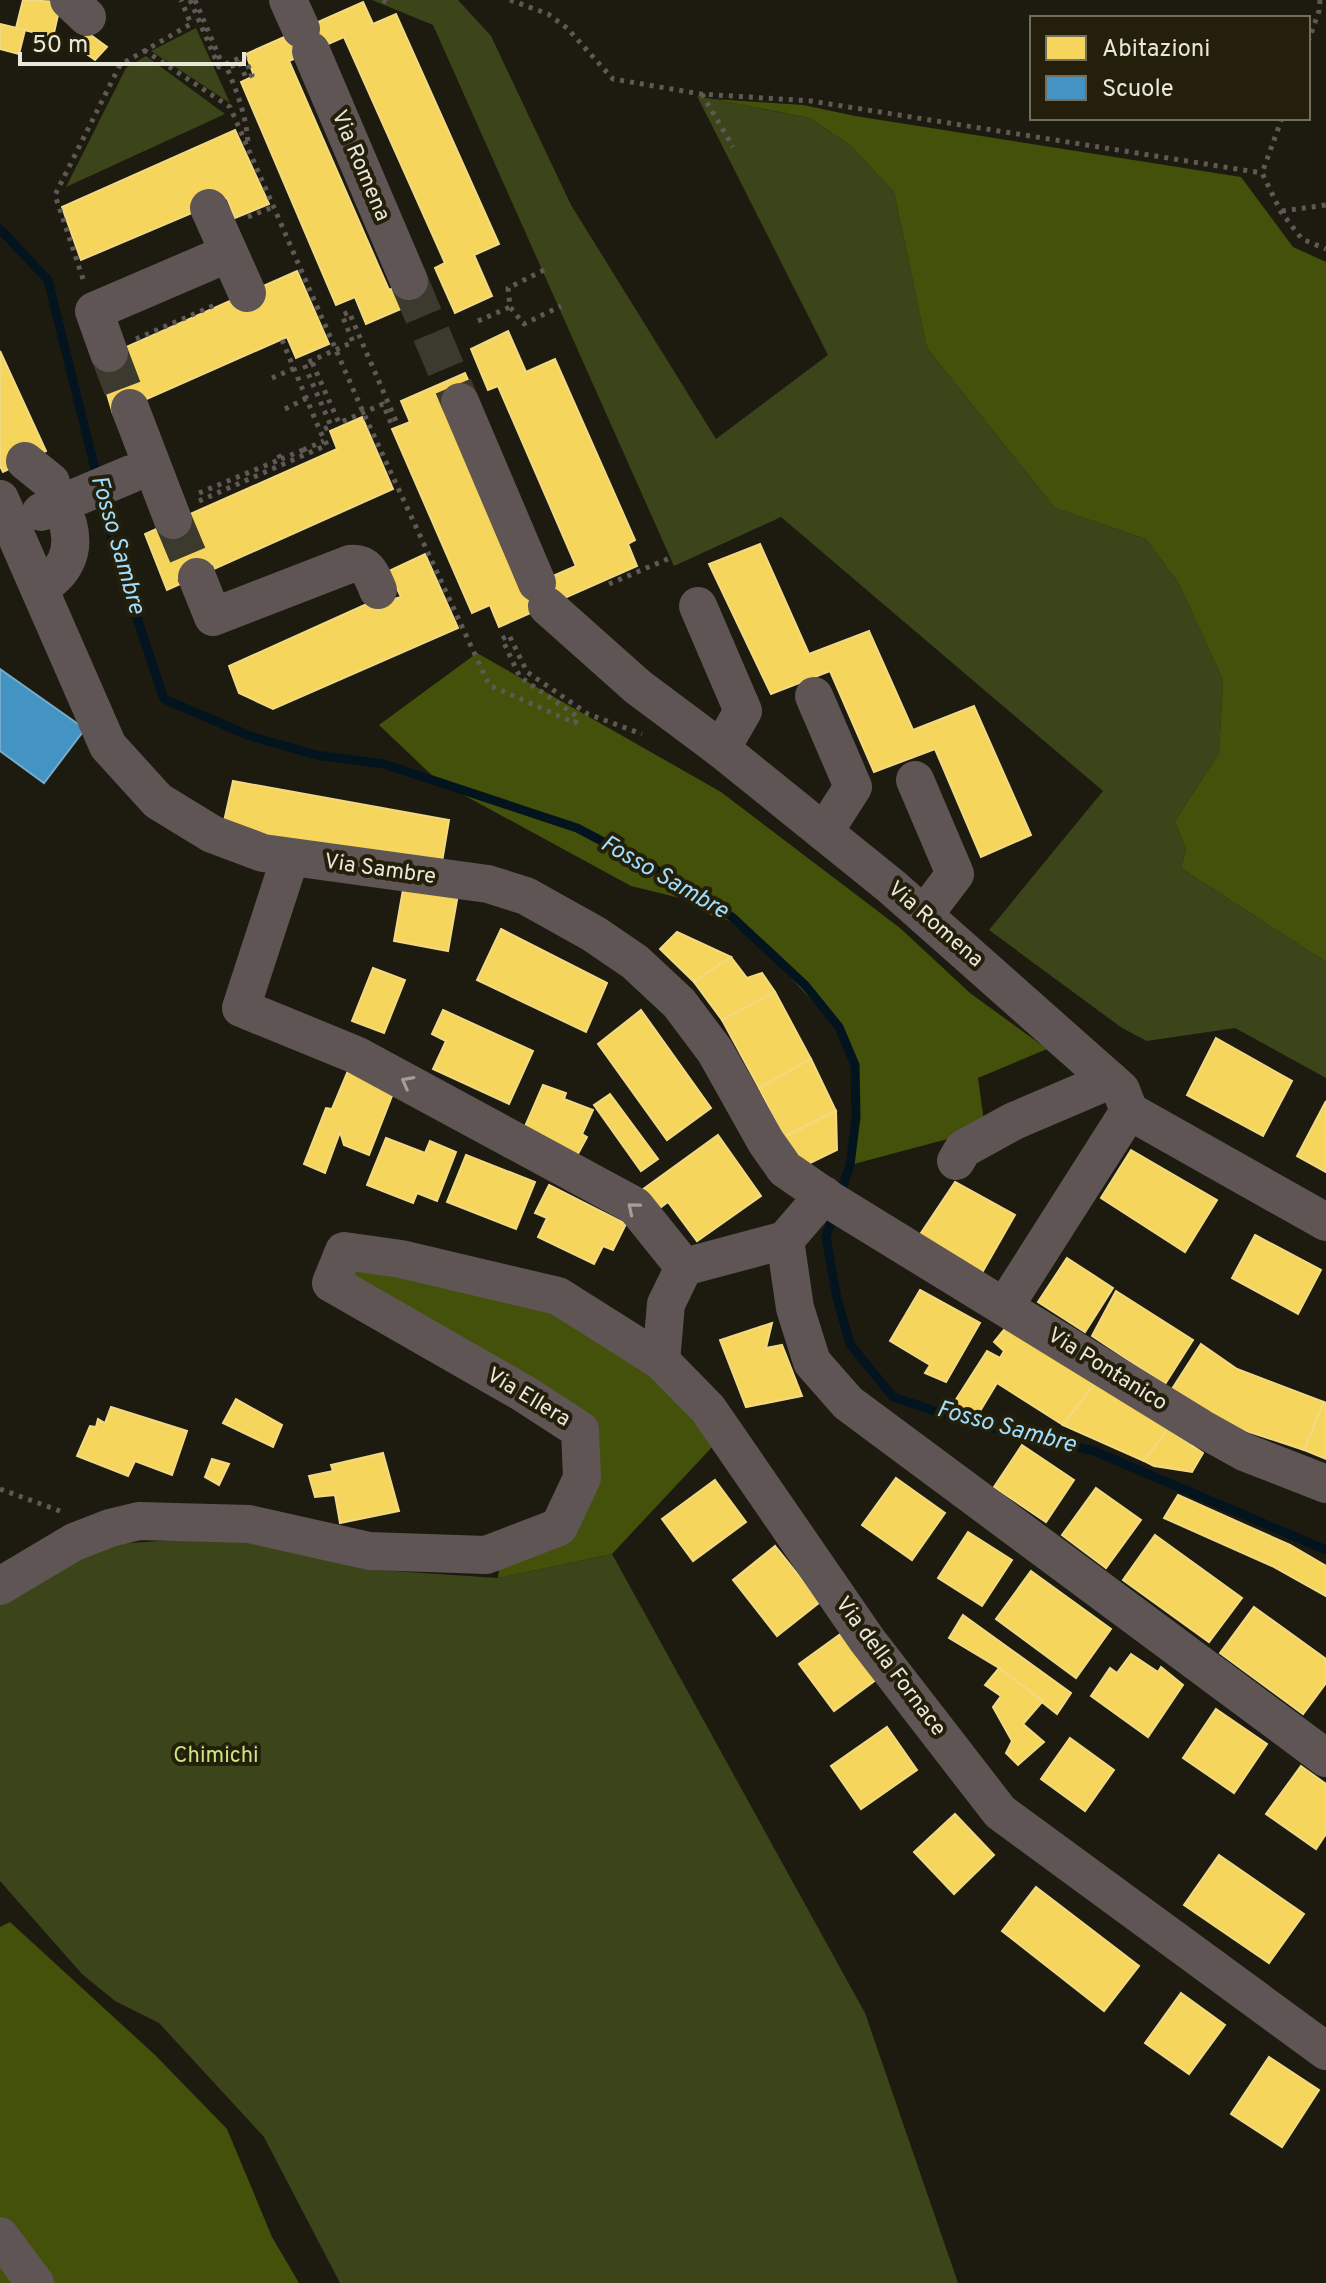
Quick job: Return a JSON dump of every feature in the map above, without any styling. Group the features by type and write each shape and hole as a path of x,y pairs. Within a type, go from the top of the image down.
{"street":[{"name":"Via Romena","path":"300,27 409,281"},
{"path":"109,352 94,311 224,228 235,297"},
{"name":"Via Romena","path":"460,402 542,595 638,687 721,749 924,915 1119,1095 1326,1222"},
{"path":"130,408 141,470 183,508"},
{"path":"39,588 55,578 65,565 70,551 28,514 141,470"},
{"name":"Via Sambre","path":"28,514 39,588 108,746 158,801 212,834 263,853 488,884 526,896 594,934 635,962 679,1003 715,1051 766,1142 785,1169 897,1240"},
{"path":"197,577 213,617 350,564 364,565 378,590"},
{"path":"698,606 743,711 721,749"},
{"path":"814,696 853,787 824,832"},
{"path":"915,780 955,874 924,915"},
{"path":"290,858 241,1008 356,1055 635,1206 684,1267"},
{"path":"956,1161 963,1149 1014,1121 1119,1095"},
{"path":"1005,1306 1119,1095"},
{"path":"661,1361 666,1304 684,1267 785,1240 827,1198"},
{"path":"785,1240 795,1308 812,1362 848,1403 1326,1758"},
{"name":"Via Pontanico","path":"897,1240 1222,1440 1244,1452 1326,1484"},
{"name":"Via Ellera","path":"0,1586 74,1542 139,1521 249,1524 369,1551 486,1555 559,1527 582,1478 580,1430 523,1393 331,1283 344,1251 401,1259 558,1296 661,1361"},
{"name":"Via della Fornace","path":"661,1361 708,1409 867,1640 1000,1812 1326,2051"},
{"path":"0,2236 35,2283"}],"path":[{"path":"94,311 55,195 120,65 191,24 181,0"},
{"path":"192,0 219,67 244,56 252,75 246,78 240,63 227,68 248,132 248,149"},
{"path":"383,0 389,3 390,0"},
{"path":"510,0 548,14 567,28 613,79 701,94 811,101 1262,173"},
{"path":"1310,36 1320,0"},
{"path":"144,50 230,107 363,412 489,685 575,723 578,717 520,677 502,639 509,635 527,672 588,714 652,741"},
{"path":"701,94 733,147"},
{"path":"1281,120 1262,173 1281,212 1302,239 1326,249"},
{"path":"1281,212 1326,205"},
{"path":"224,228 273,207"},
{"path":"544,270 508,288 510,307 524,324 561,306"},
{"path":"109,352 235,297"},
{"path":"478,321 510,307"},
{"path":"311,360 339,423 383,404 391,423 396,421 349,312 342,315 353,342 311,360 304,364 331,426 320,431"},
{"path":"183,508 327,445 282,340"},
{"path":"272,378 295,368"},
{"path":"285,409 307,398"},
{"path":"183,508 279,457 324,441"},
{"path":"609,584 670,558"},
{"path":"0,1489 110,1528"}],"green space":[{"path":"372,0 458,0 491,36 571,205 716,439 828,355 697,96 810,118 851,146 894,192 927,348 1055,508 1146,539 1179,584 1223,680 1219,753 1175,821 1186,849 1181,868 1326,962 1326,1078 1235,1028 1147,1041 1122,1028 989,930 1103,791 781,517 674,566 433,25"},
{"path":"196,28 230,103 151,51"},
{"path":"146,56 225,114 66,187 126,68"},
{"path":"713,99 803,105 855,116 1241,177 1293,247 1326,262 1326,962 1181,868 1186,849 1175,821 1219,753 1223,680 1179,584 1146,539 1055,508 927,348 894,192 851,146 810,118"},
{"path":"477,653 721,792 900,928 970,993 1047,1049 978,1078 985,1129 850,1165 855,1073 842,1033 741,924 712,916 680,898 631,886 438,781 379,725"},
{"path":"355,1264 551,1310 655,1377 714,1445 612,1554 498,1578 500,1560 571,1530 596,1444 347,1279"},
{"name":"Chimichi","path":"234,1536 362,1569 498,1578 612,1554 865,2013 958,2283 340,2283 264,2137 159,2023 115,2001 82,1974 0,1881 0,1593 101,1545"},
{"path":"10,1922 155,2055 227,2129 272,2237 299,2283 0,2283 0,1927"}],"building: Abitazioni":[{"path":"23,0 61,2 53,37 16,28"},
{"path":"363,2 373,24 396,14 499,244 474,255 492,296 455,313 435,268 445,263 344,37 289,61 389,290 419,276 429,297 366,324 355,297 336,305 241,82 254,76 246,54"},
{"path":"0,24 25,30 19,54 0,49"},
{"path":"88,33 107,47 95,60 77,47"},
{"path":"235,130 269,204 235,218 227,198 81,260 62,207"},
{"path":"297,271 329,344 296,358 287,337 113,414 97,360"},
{"path":"508,331 526,372 555,359 635,540 628,544 637,566 499,627 490,605 472,613 392,429 410,422 401,401 465,373 475,396 521,590 576,566 498,386 488,390 471,349"},
{"path":"0,351 46,451 3,472 0,466"},
{"path":"362,417 393,489 167,590 145,534 337,449 330,431"},
{"path":"760,544 809,654 869,631 913,730 974,706 1031,835 981,857 935,749 874,772 830,671 771,694 709,564"},
{"path":"425,554 458,628 273,709 239,693 229,666 391,593 394,599 401,597 389,571"},
{"path":"233,781 449,820 442,862 295,847 223,826"},
{"path":"404,884 458,894 448,951 394,941"},
{"path":"501,929 607,983 586,1032 477,980"},
{"path":"677,932 731,957 694,982 660,949"},
{"path":"731,957 747,978 762,973 775,992 722,1020 694,982"},
{"path":"373,968 405,980 384,1033 352,1021"},
{"path":"775,992 811,1059 759,1088 722,1020"},
{"path":"443,1010 533,1051 509,1104 433,1069 446,1041 432,1034"},
{"path":"641,1010 711,1108 667,1140 598,1044"},
{"path":"1216,1038 1292,1081 1263,1136 1187,1095"},
{"path":"811,1059 836,1111 784,1137 759,1088"},
{"path":"350,1066 397,1083 369,1155 344,1145 340,1132 325,1173 304,1164 326,1108 332,1109"},
{"path":"543,1085 566,1093 564,1099 593,1110 582,1134 587,1137 573,1163 520,1138"},
{"path":"610,1094 658,1159 641,1171 594,1105"},
{"path":"1326,1101 1326,1172 1297,1156"},
{"path":"836,1111 837,1150 806,1165 784,1137"},
{"path":"718,1135 761,1196 697,1241 668,1202 657,1210 642,1190"},
{"path":"386,1138 425,1153 430,1141 456,1152 437,1201 417,1193 413,1203 367,1185"},
{"path":"1131,1150 1217,1200 1185,1252 1101,1198"},
{"path":"466,1155 535,1182 516,1229 447,1202"},
{"path":"955,1182 1015,1215 979,1278 917,1239"},
{"path":"549,1185 626,1224 613,1250 603,1246 594,1264 538,1237 547,1218 535,1213"},
{"path":"1255,1235 1321,1270 1298,1314 1232,1278"},
{"path":"1067,1258 1113,1288 1085,1332 1038,1302"},
{"path":"920,1290 980,1323 946,1382 925,1373 930,1365 890,1341"},
{"path":"1116,1291 1193,1340 1165,1384 1092,1336"},
{"path":"772,1323 766,1348 782,1345 802,1396 746,1407 720,1340"},
{"path":"1007,1326 1095,1383 1063,1425 997,1383 977,1416 950,1409 987,1351 1000,1358 1004,1351 994,1342"},
{"path":"1201,1344 1237,1369 1324,1402 1304,1450 1219,1422 1172,1389"},
{"path":"1095,1383 1168,1429 1144,1461 1063,1425"},
{"path":"236,1399 282,1425 273,1447 223,1423"},
{"path":"1326,1403 1326,1459 1304,1450"},
{"path":"111,1407 187,1431 172,1475 135,1461 128,1476 77,1456 90,1426 96,1427 98,1419 105,1423"},
{"path":"1168,1429 1203,1453 1192,1472 1154,1466 1144,1461"},
{"path":"1022,1445 1074,1480 1046,1522 994,1487"},
{"path":"383,1453 399,1511 340,1523 335,1495 315,1497 309,1476 333,1471 331,1465"},
{"path":"212,1459 229,1464 219,1485 205,1477"},
{"path":"896,1478 945,1513 912,1560 862,1525"},
{"path":"715,1480 746,1522 693,1561 662,1519"},
{"path":"1096,1488 1141,1520 1106,1568 1062,1535"},
{"path":"1178,1495 1290,1545 1326,1566 1326,1596 1272,1566 1164,1518"},
{"path":"968,1532 1012,1560 982,1606 938,1578"},
{"path":"1155,1535 1242,1598 1209,1642 1123,1580"},
{"path":"775,1546 820,1602 777,1636 733,1580"},
{"path":"1031,1571 1111,1629 1076,1678 996,1619"},
{"path":"1254,1607 1326,1659 1326,1683 1303,1714 1220,1653"},
{"path":"963,1615 1071,1693 1057,1714 999,1668 949,1638"},
{"path":"842,1633 877,1679 834,1711 799,1664"},
{"path":"1131,1654 1158,1672 1161,1667 1183,1685 1148,1737 1091,1696 1110,1668 1117,1673"},
{"path":"999,1668 1043,1701 1023,1724 1044,1742 1018,1765 1006,1753 1012,1741 993,1707 1001,1696 985,1685"},
{"path":"1216,1709 1267,1744 1234,1793 1183,1758"},
{"path":"887,1727 917,1770 861,1809 831,1766"},
{"path":"1070,1738 1114,1770 1085,1811 1041,1779"},
{"path":"1301,1766 1326,1784 1326,1834 1316,1849 1266,1814"},
{"path":"955,1814 994,1855 954,1894 914,1852"},
{"path":"1219,1855 1304,1914 1269,1963 1184,1905"},
{"path":"1036,1887 1139,1966 1104,2011 1002,1931"},
{"path":"1181,1993 1225,2025 1189,2074 1145,2043"},
{"path":"1269,2057 1319,2090 1282,2147 1231,2114"}],"building: Scuole":[{"path":"0,669 85,729 44,783 0,751"}],"waterway":[{"name":"Fosso Sambre","path":"0,229 48,280 98,481"},
{"name":"Fosso Sambre","path":"101,495 115,552 164,699 250,736 316,755 384,764 577,828 655,869 732,917 805,985 839,1027 855,1065 856,1117 850,1165 840,1194"},
{"name":"Fosso Sambre","path":"834,1212 826,1237 837,1298 850,1344 893,1397 971,1423 1094,1451 1326,1550"}],"tunnel":[{"path":"409,281 460,402"},
{"path":"109,353 130,408"},
{"path":"173,520 197,577"}]}
